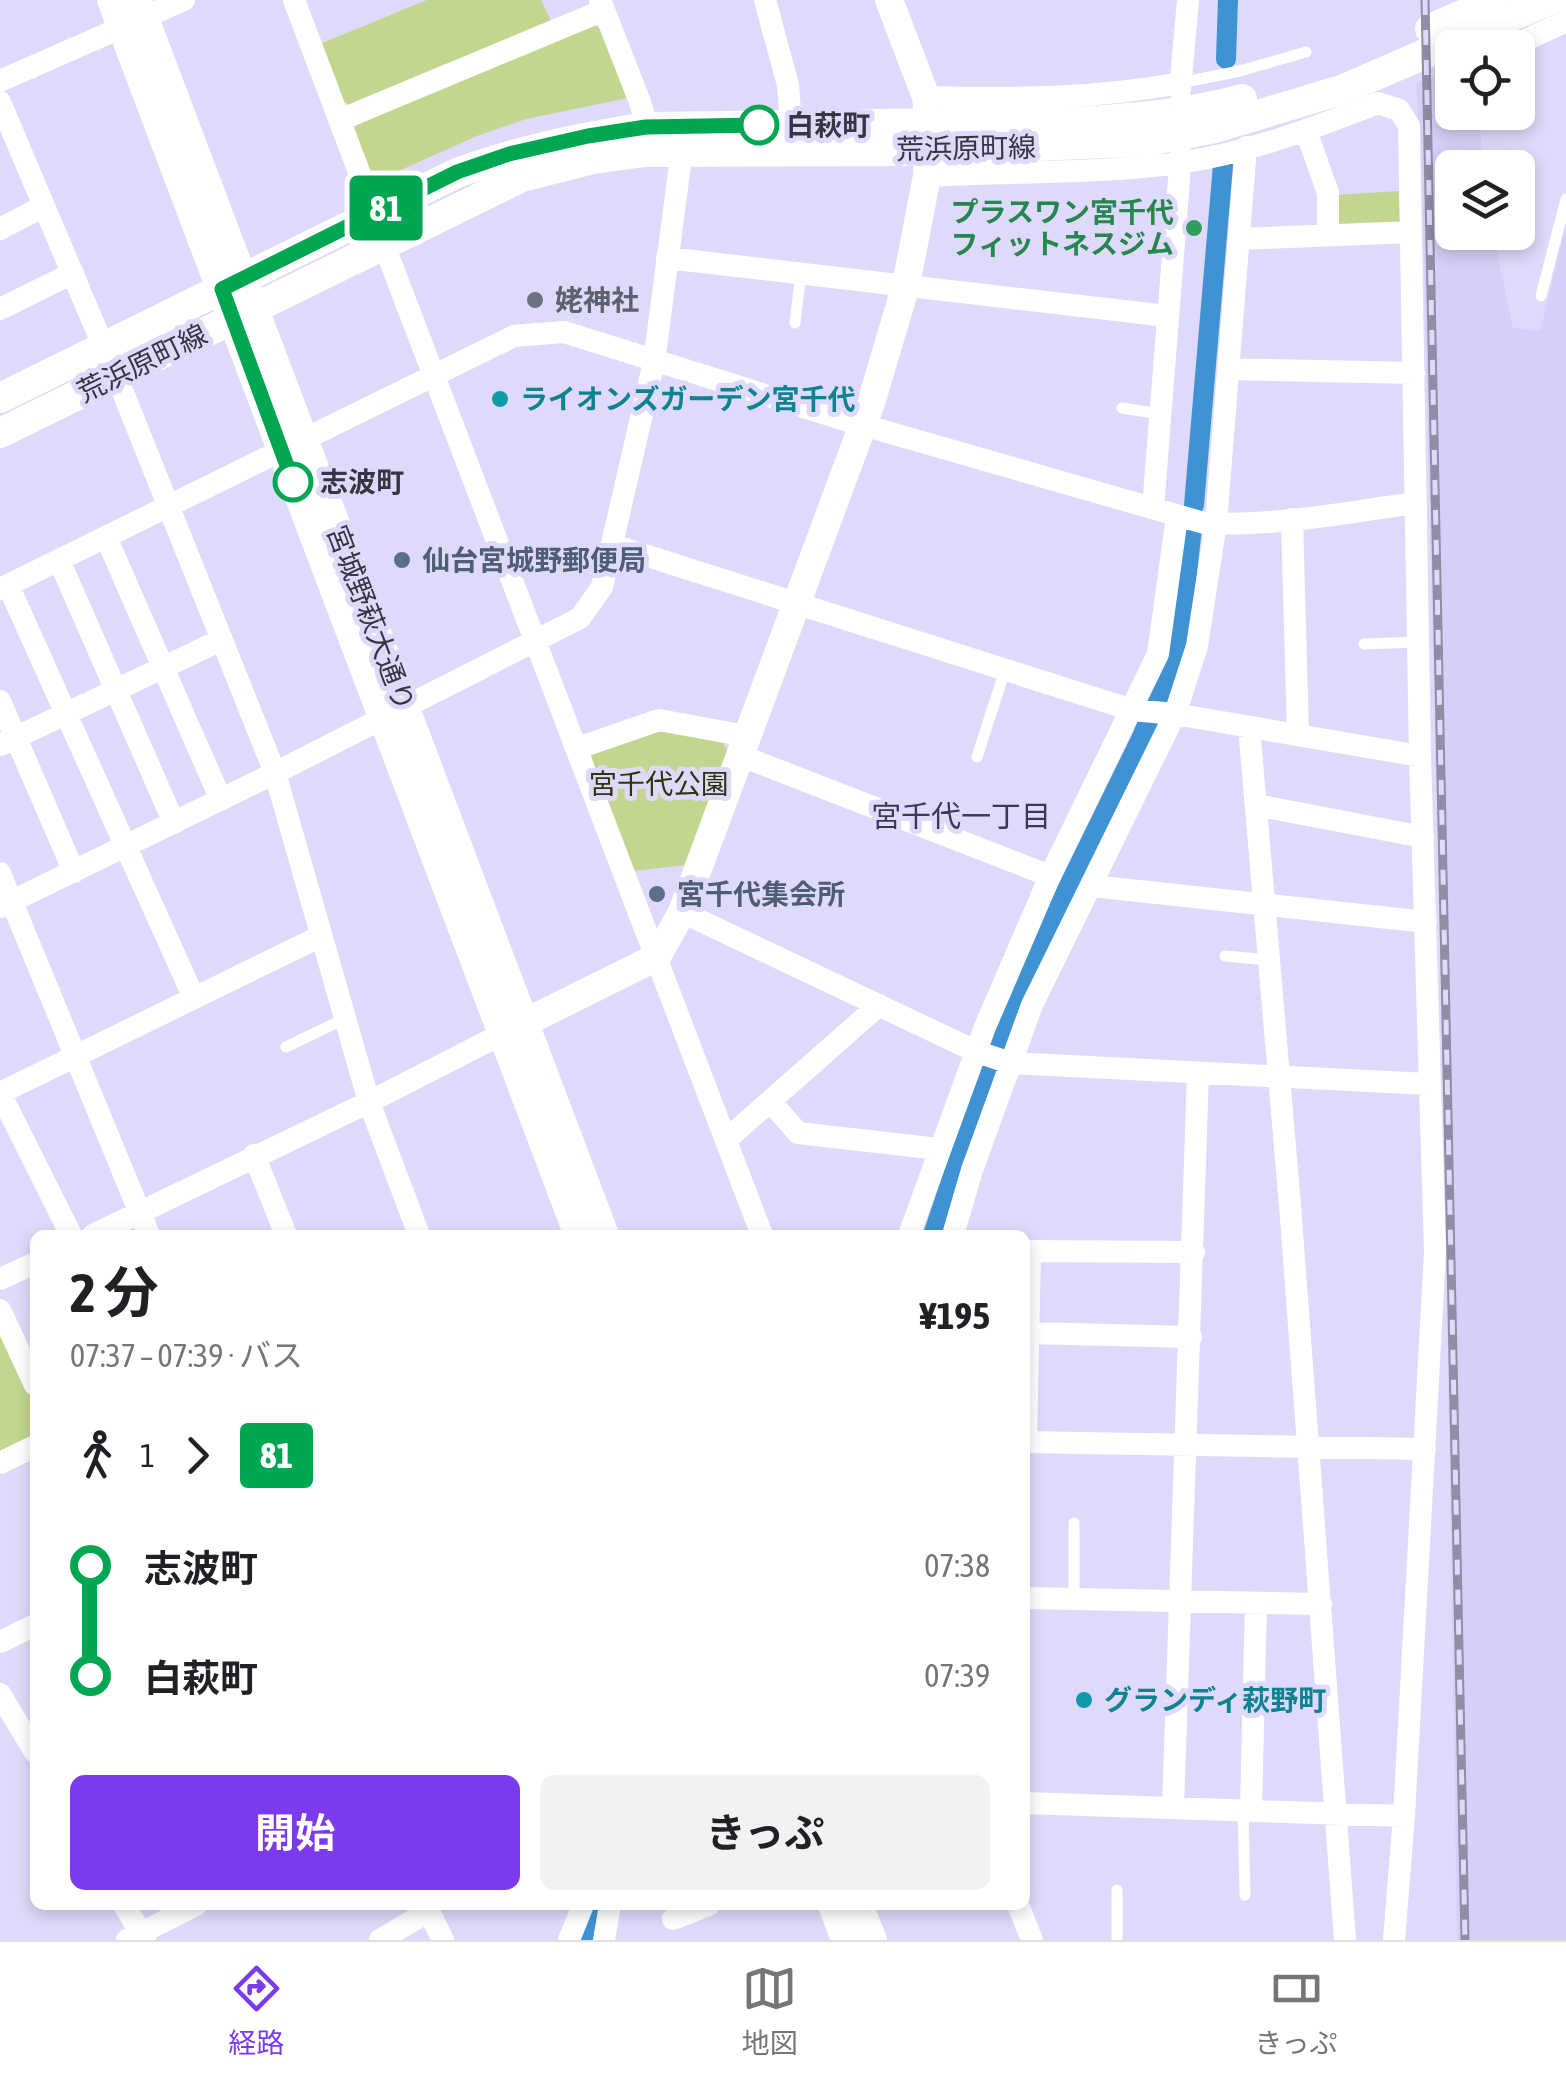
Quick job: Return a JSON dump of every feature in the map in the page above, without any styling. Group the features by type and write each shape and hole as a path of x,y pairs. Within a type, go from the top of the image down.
{"main road":[{"name":"荒浜原町線","path":"1039,135 1212,108 1285,88 1496,0"},
{"name":"荒浜原町線","path":"0,398 243,314 522,176 593,159 682,150 927,137 1039,135 1148,141 1292,107 1549,0"},
{"name":"荒浜原町線","path":"0,432 232,284 457,172 509,154 646,127 791,124 927,137"}],"street":[{"path":"0,81 128,10 184,0"},
{"path":"294,0 375,214"},
{"path":"766,0 788,85 791,124"},
{"path":"102,1230 657,957 682,912 871,403 906,286 927,137 889,0"},
{"path":"927,137 1077,97 1180,86 1188,0"},
{"path":"340,120 602,5 646,127"},
{"name":"宮城野萩大通り","path":"128,10 513,1028 576,1230"},
{"path":"1535,36 1566,21"},
{"path":"0,102 110,361 275,773 369,1102 417,1230"},
{"path":"927,137 1103,170 1246,147 1306,132 1378,103 1399,110 1407,121 1435,1252 1394,1940"},
{"path":"1306,132 1328,193 1328,234"},
{"path":"954,1230 992,1058 1050,876 1198,646 1216,523 1246,147"},
{"path":"6,904 580,618 602,587 654,362 682,150"},
{"path":"1153,508 1180,158"},
{"path":"0,229 44,206"},
{"path":"1240,239 1411,232"},
{"path":"384,245 760,1230"},
{"path":"667,258 1167,316"},
{"path":"0,309 73,273"},
{"path":"194,998 67,714 4,587 514,336 564,332 1177,516 1216,523 1292,519 1416,503"},
{"path":"1229,369 1414,373"},
{"path":"911,1230 939,1149 992,1058 1032,1004 1092,886 1153,712 1177,516"},
{"path":"1292,519 1298,735"},
{"path":"106,538 221,800"},
{"path":"613,545 1005,670 1153,712 1420,756"},
{"path":"59,560 174,823"},
{"path":"8,741 221,640"},
{"path":"0,701 8,741 74,872"},
{"path":"578,748 659,720 742,746 1050,876"},
{"path":"1248,727 1280,1078 1345,1940"},
{"path":"1256,805 1423,836"},
{"path":"0,873 6,904 76,1055 147,1230"},
{"path":"1092,886 1426,922"},
{"path":"682,912 992,1058 1428,1084"},
{"path":"68,1230 0,1093 320,937"},
{"path":"726,1140 878,1005"},
{"name":"宮城野萩大通り","path":"513,1028 603,1230"},
{"path":"1173,1808 1198,1073"},
{"path":"770,1101 798,1132 939,1149"},
{"path":"254,1155 284,1230"},
{"path":"1030,1251 1194,1252"},
{"path":"0,1279 30,1265"},
{"path":"0,1310 30,1374"},
{"path":"1030,1333 1191,1337"},
{"path":"1030,1442 1425,1450"},
{"path":"0,1463 30,1448"},
{"path":"1030,1598 1322,1604"},
{"path":"1247,1809 1256,1603"},
{"path":"0,1642 30,1627"},
{"path":"0,1694 30,1744"},
{"path":"1030,1804 1404,1816"},
{"path":"126,1910 137,1938 187,1910"},
{"path":"380,1940 424,1910"},
{"path":"428,1910 443,1940"},
{"path":"569,1940 581,1910"},
{"path":"604,1940 609,1910"},
{"path":"673,1921 698,1910"},
{"path":"834,1910 845,1940"},
{"path":"861,1910 872,1940"},
{"path":"1020,1910 1032,1940"}],"lane":[{"path":"1180,86 1306,52"},
{"path":"1541,296 1566,199"},
{"path":"794,323 801,274"},
{"path":"1122,408 1160,414"},
{"path":"1364,644 1419,642"},
{"path":"976,758 1005,670"},
{"path":"1225,956 1270,960"},
{"path":"286,1047 344,1020"},
{"path":"1074,1523 1074,1599"},
{"path":"1244,1894 1247,1809"},
{"path":"1117,1890 1117,1940"}],"shaded area":[{"path":"1435,74 1435,130 1480,130 1482,150 1435,150 1435,250 1497,250 1513,328 1540,331 1566,226 1566,1940 1457,1940 1445,1162 1422,179 1416,83"}],"green space":[{"path":"427,0 541,0 551,21 349,105 343,100 322,43"},
{"path":"592,25 603,29 628,98 526,119 477,136 374,182 353,132 359,119"},
{"path":"1399,191 1401,222 1341,229 1335,223 1336,195"},
{"name":"宮千代公園","path":"662,726 721,739 729,753 687,865 632,871 591,757 596,747"},
{"path":"0,1323 30,1388 30,1439 0,1454"}],"waterway":[{"path":"1226,59 1228,0"},
{"path":"1194,505 1223,165"},
{"path":"935,1230 1010,1006 1141,739 1179,648 1192,527"},
{"path":"585,1940 588,1910"}],"railway":[{"path":"1425,0 1465,1940"}],"bus line":[{"name":"81","path":"293,482 222,289 457,172 509,154 646,127 759,125"}],"place":[{"name":"白萩町","path":"759,125"},
{"name":"プラスワン宮千代 フィットネスジム","path":"1194,228"},
{"name":"姥神社","path":"535,300"},
{"name":"ライオンズガーデン宮千代","path":"500,399"},
{"name":"志波町","path":"293,482"},
{"name":"仙台宮城野郵便局","path":"402,560"},
{"name":"宮千代集会所","path":"657,894"},
{"name":"グランディ萩野町","path":"1084,1700"}],"district":[{"name":"宮千代一丁目","path":"961,816"}]}
